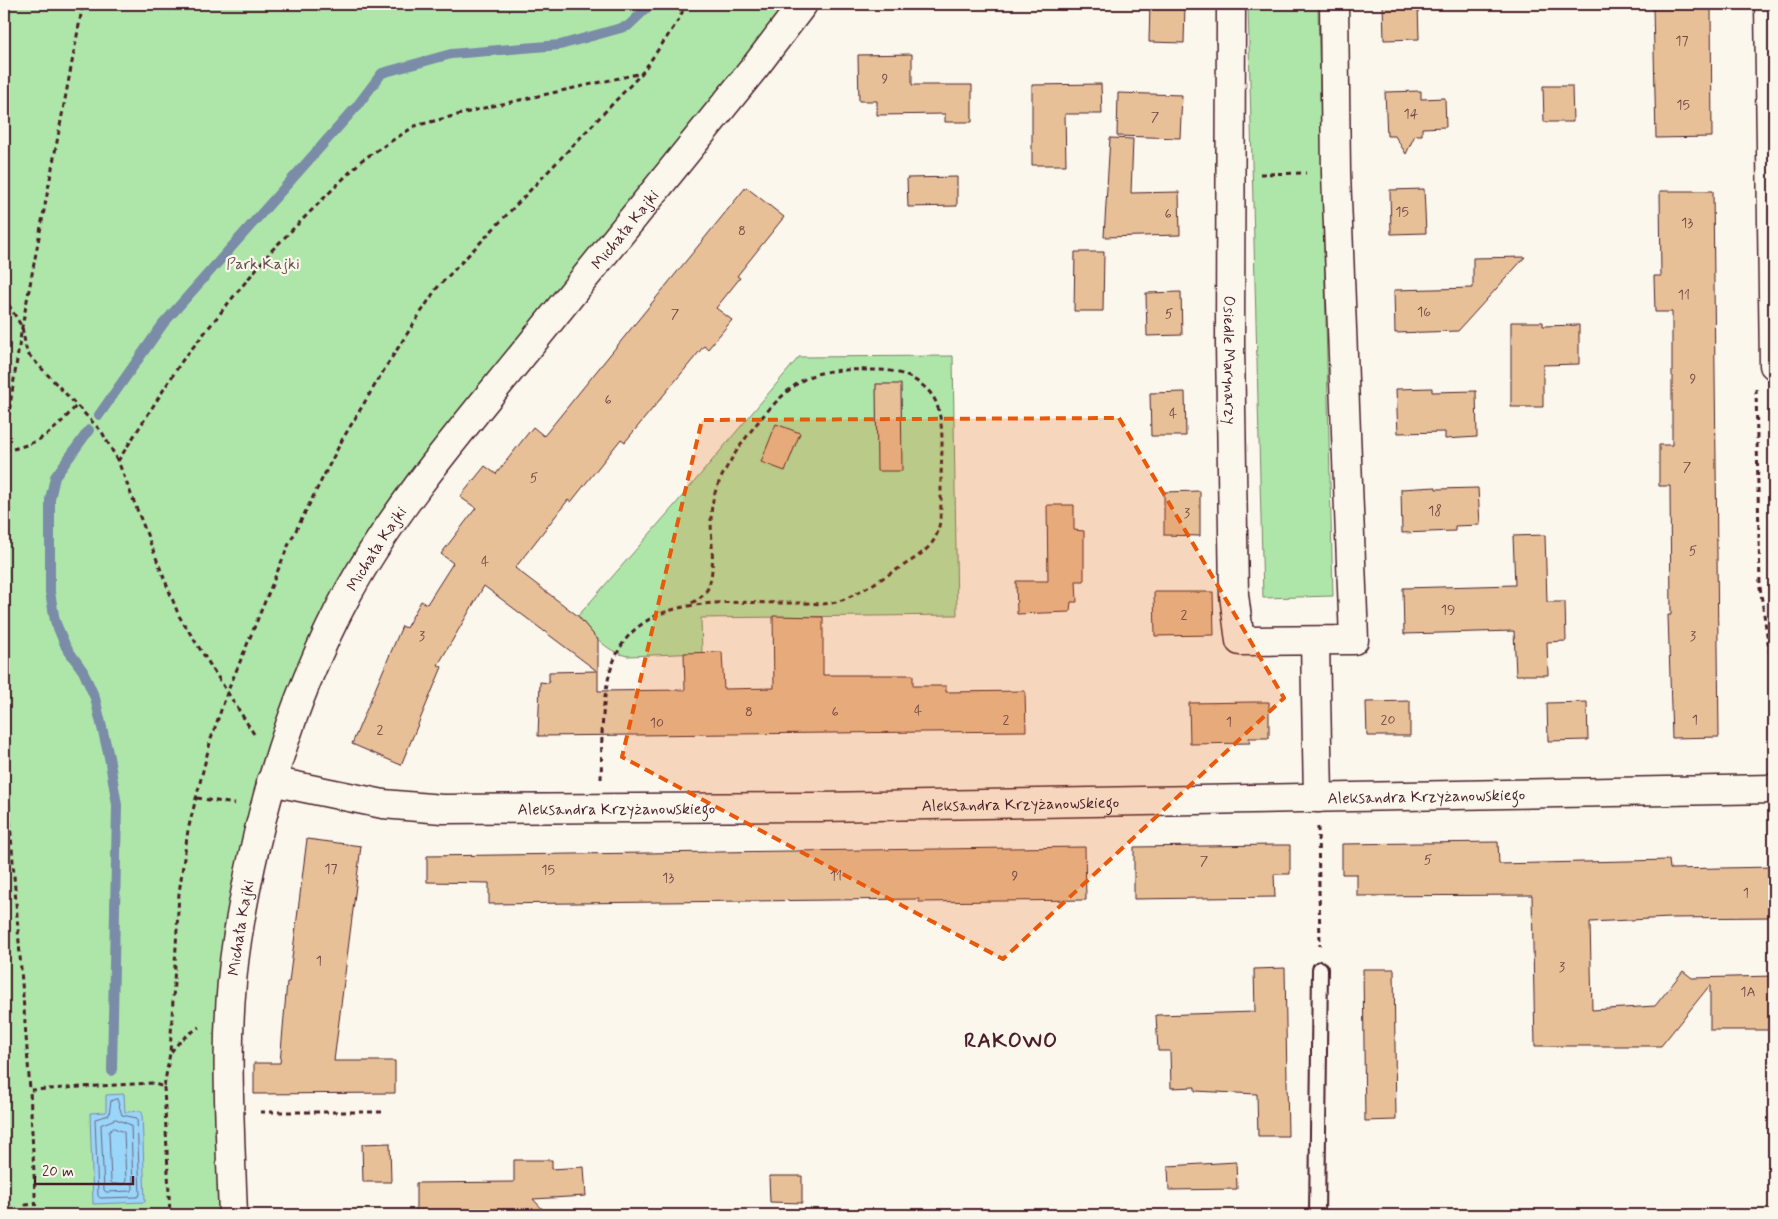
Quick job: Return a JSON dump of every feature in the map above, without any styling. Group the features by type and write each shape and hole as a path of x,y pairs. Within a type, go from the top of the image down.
{"street":[{"name":"Michała Kajki","path":"233,1215 228,1059 237,942 252,860 273,775 325,639 350,590 388,528 438,459 755,67 803,4"},
{"name":"Osiedle Marynarzy","path":"1231,4 1229,174 1234,595 1240,641 1354,640 1336,173 1334,4"},
{"path":"1769,4 1774,365"},
{"path":"1315,641 1318,811"},
{"name":"Aleksandra Krzyżanowskiego","path":"273,775 383,804 442,809 1318,811 1774,789"}],"lane":[{"path":"1317,1215 1320,969"}],"path":[{"path":"4,445 22,327 83,4"},
{"path":"118,461 182,361 234,296 272,250 362,160 415,126 484,108 642,73"},
{"path":"1229,174 1336,173"},
{"path":"4,297 22,327 27,353 102,432 118,461 179,616 273,775"},
{"path":"600,810 606,681 614,660 635,628 652,617 688,605 700,598 708,589 711,571 712,501 718,480 728,461 766,413 790,390 809,376 825,372 887,369 907,376 924,386 935,398 941,416 941,508 939,532 930,548 882,579 834,602 688,605"},
{"path":"4,451 25,446 51,434 77,405"},
{"path":"4,741 30,1090"},
{"path":"1318,811 1320,969"},
{"path":"164,1087 170,1215"},
{"path":"230,1112 382,1112"},
{"path":"27,1215 26,1205 35,1204"}],"highlighted area":[{"path":"1119,418 1284,698 1003,959 622,757 702,420"}],"green space":[{"name":"Park Kajki","path":"4,4 803,4 438,459 325,639 237,942 233,1215 4,1215"},
{"path":"1248,4 1315,4 1318,9 1333,596 1263,598"},
{"path":"953,356 957,615 701,618 702,653 628,656 606,646 578,616 674,506 799,357"}],"water":[{"path":"124,1094 125,1112 142,1111 145,1202 93,1204 90,1113 106,1112 106,1095"}],"building":[{"path":"1150,4 1185,4 1184,43 1149,42"},
{"path":"1383,4 1418,4 1419,39 1384,40"},
{"path":"1711,6 1712,137 1656,138 1653,7"},
{"path":"912,54 912,85 972,85 972,122 945,122 945,114 877,115 877,101 859,101 858,55"},
{"path":"1101,84 1102,114 1065,114 1066,165 1032,165 1032,85"},
{"path":"1543,86 1572,86 1573,122 1544,122"},
{"path":"1421,91 1421,99 1445,98 1446,127 1422,128 1422,135 1415,135 1406,154 1395,136 1387,136 1385,92"},
{"path":"1118,93 1182,95 1180,138 1117,136"},
{"path":"1110,138 1133,139 1131,193 1179,192 1180,235 1104,237"},
{"path":"957,177 957,206 908,207 907,178"},
{"path":"746,187 784,217 737,276 740,278 716,308 732,320 708,349 704,346 625,442 621,439 571,502 568,500 515,568 578,616 598,640 598,691 685,690 684,653 722,652 724,689 774,688 773,616 823,617 823,675 913,675 913,686 946,686 946,692 1025,691 1026,731 538,736 540,682 549,683 549,672 597,671 484,586 438,665 442,667 401,765 352,744 402,626 406,628 421,601 427,604 453,563 441,554 476,508 460,497 485,466 496,474 533,427 544,436"},
{"path":"1424,189 1426,233 1391,234 1390,190"},
{"path":"1660,191 1713,191 1719,737 1672,738 1668,615 1671,615 1670,486 1659,486 1659,445 1672,445 1672,312 1655,312 1654,276 1661,276"},
{"path":"1075,252 1104,252 1103,311 1074,311"},
{"path":"1525,257 1458,331 1395,333 1394,290 1473,288 1473,258"},
{"path":"1181,292 1182,335 1147,336 1146,293"},
{"path":"1511,322 1543,322 1543,326 1579,325 1579,364 1543,365 1543,407 1511,407"},
{"path":"876,384 901,384 902,471 877,471"},
{"path":"1432,388 1432,392 1476,391 1477,437 1445,439 1445,432 1398,433 1396,389"},
{"path":"1185,392 1186,436 1151,436 1150,393"},
{"path":"776,424 800,433 785,471 761,462"},
{"path":"1436,487 1436,489 1478,488 1480,525 1455,526 1455,531 1402,533 1401,489"},
{"path":"1200,491 1200,536 1164,535 1164,492"},
{"path":"1047,505 1074,505 1074,530 1084,531 1084,581 1076,581 1077,602 1071,602 1070,612 1017,614 1016,581 1048,581"},
{"path":"1545,535 1547,602 1565,602 1566,641 1547,642 1548,675 1516,675 1514,631 1404,634 1403,588 1515,585 1513,536"},
{"path":"1154,592 1213,592 1214,635 1155,636"},
{"path":"1410,701 1410,736 1367,736 1366,702"},
{"path":"1269,702 1269,738 1249,738 1250,743 1190,744 1189,703"},
{"path":"1587,702 1588,740 1548,741 1547,703"},
{"path":"307,839 361,846 334,1061 395,1061 395,1093 254,1094 254,1063 280,1063 287,982 289,982"},
{"path":"1498,842 1499,864 1669,860 1670,869 1774,867 1774,917 1670,918 1590,922 1592,1010 1655,1006 1683,971 1692,978 1774,976 1774,1030 1710,1030 1710,985 1661,1046 1535,1046 1532,895 1357,896 1357,874 1342,874 1342,844"},
{"path":"1290,845 1290,874 1274,874 1275,897 1134,899 1134,847"},
{"path":"1085,847 1086,900 919,902 919,899 489,904 489,883 427,882 427,856"},
{"path":"1285,968 1288,1136 1258,1136 1257,1094 1195,1091 1195,1087 1171,1088 1170,1051 1158,1051 1156,1015 1255,1012 1254,969"},
{"path":"1363,969 1394,969 1396,1120 1365,1121"},
{"path":"390,1143 391,1182 363,1182 362,1144"},
{"path":"514,1160 552,1160 552,1169 584,1167 586,1196 533,1199 548,1215 416,1215 416,1183 514,1182"},
{"path":"1236,1162 1237,1189 1169,1190 1168,1166"},
{"path":"769,1176 802,1176 802,1203 770,1202"}],"waterway":[{"path":"99,415 163,324 357,106 382,73 451,54 560,45 628,26 651,4"},
{"path":"89,430 55,477 50,499 50,592 55,621 66,647 83,671 95,698 109,757 117,805 112,1071"}],"district":[{"name":"RAKOWO","path":"1011,1040"}]}
